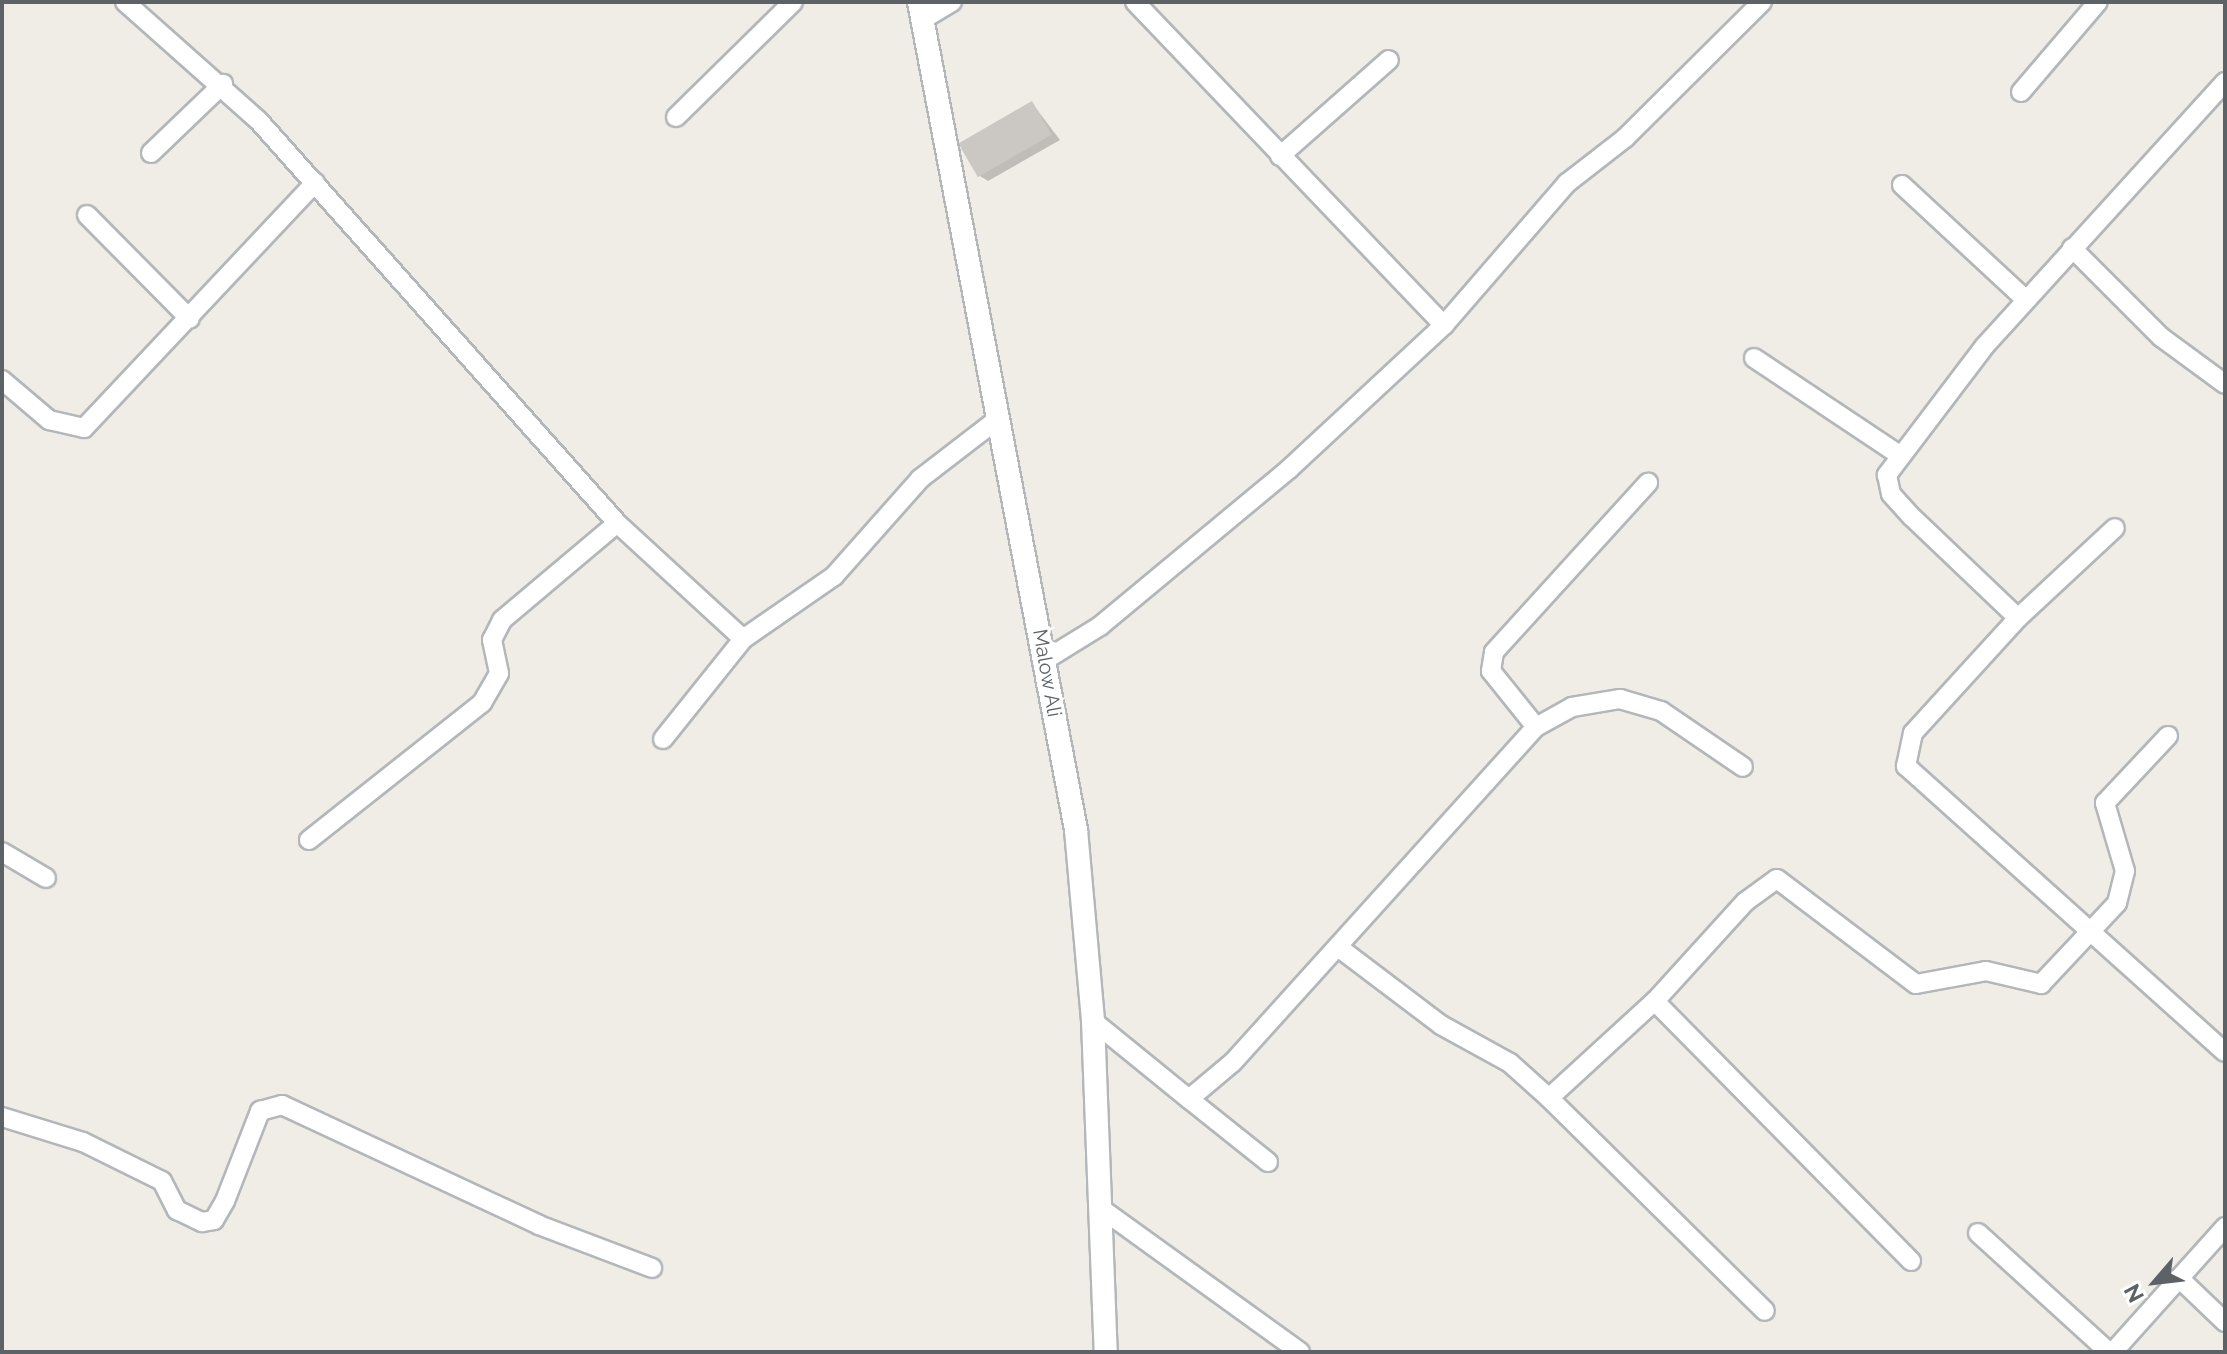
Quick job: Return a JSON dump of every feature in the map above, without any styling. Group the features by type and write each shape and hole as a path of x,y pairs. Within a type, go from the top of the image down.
{"street":[{"path":"125,2 223,84 617,523 743,639"},
{"path":"676,117 793,2"},
{"path":"920,11 952,2"},
{"path":"1135,2 1444,325"},
{"path":"1045,660 1210,539 1444,325 1567,183 1625,138 1762,2"},
{"path":"2021,92 2098,2"},
{"name":"Malow Ali","path":"920,11 1076,830 1093,1021 1106,1352"},
{"path":"1280,156 1389,60"},
{"path":"2018,618 1891,494 1887,475 1898,454 2026,300 2225,82"},
{"path":"151,153 223,84"},
{"path":"2,380 49,420 84,428 315,183"},
{"path":"1902,185 2026,300"},
{"path":"87,215 190,319"},
{"path":"2072,248 2161,337 2225,384"},
{"path":"1754,358 1898,454"},
{"path":"663,739 743,639 834,576 920,479 998,419"},
{"path":"1536,727 1491,671 1494,652 1648,483"},
{"path":"309,840 482,703 499,673 492,640 502,620 598,546 617,523"},
{"path":"2115,528 2018,618 1913,733 1906,766 2225,1052"},
{"path":"1189,1099 1233,1062 1536,727 1572,707 1620,699 1661,711 1743,767"},
{"path":"1549,1098 1655,1001 1745,902 1777,879 1916,984 1986,971 2041,984 2094,936 2117,903 2125,871 2105,803 2168,736"},
{"path":"2,852 46,878"},
{"path":"1338,947 1441,1025 1510,1063 1765,1311"},
{"path":"1655,1001 1911,1261"},
{"path":"1093,1021 1268,1162"},
{"path":"2,1117 83,1142 162,1181 177,1210 202,1222 214,1220 225,1201 263,1106 282,1105 539,1225 652,1268"},
{"path":"1099,1207 1300,1352"},
{"path":"1978,1233 2111,1352 2225,1227"},
{"path":"2179,1278 2225,1322"}],"building":[{"path":"1032,101 1052,135 978,177 958,144"}]}
